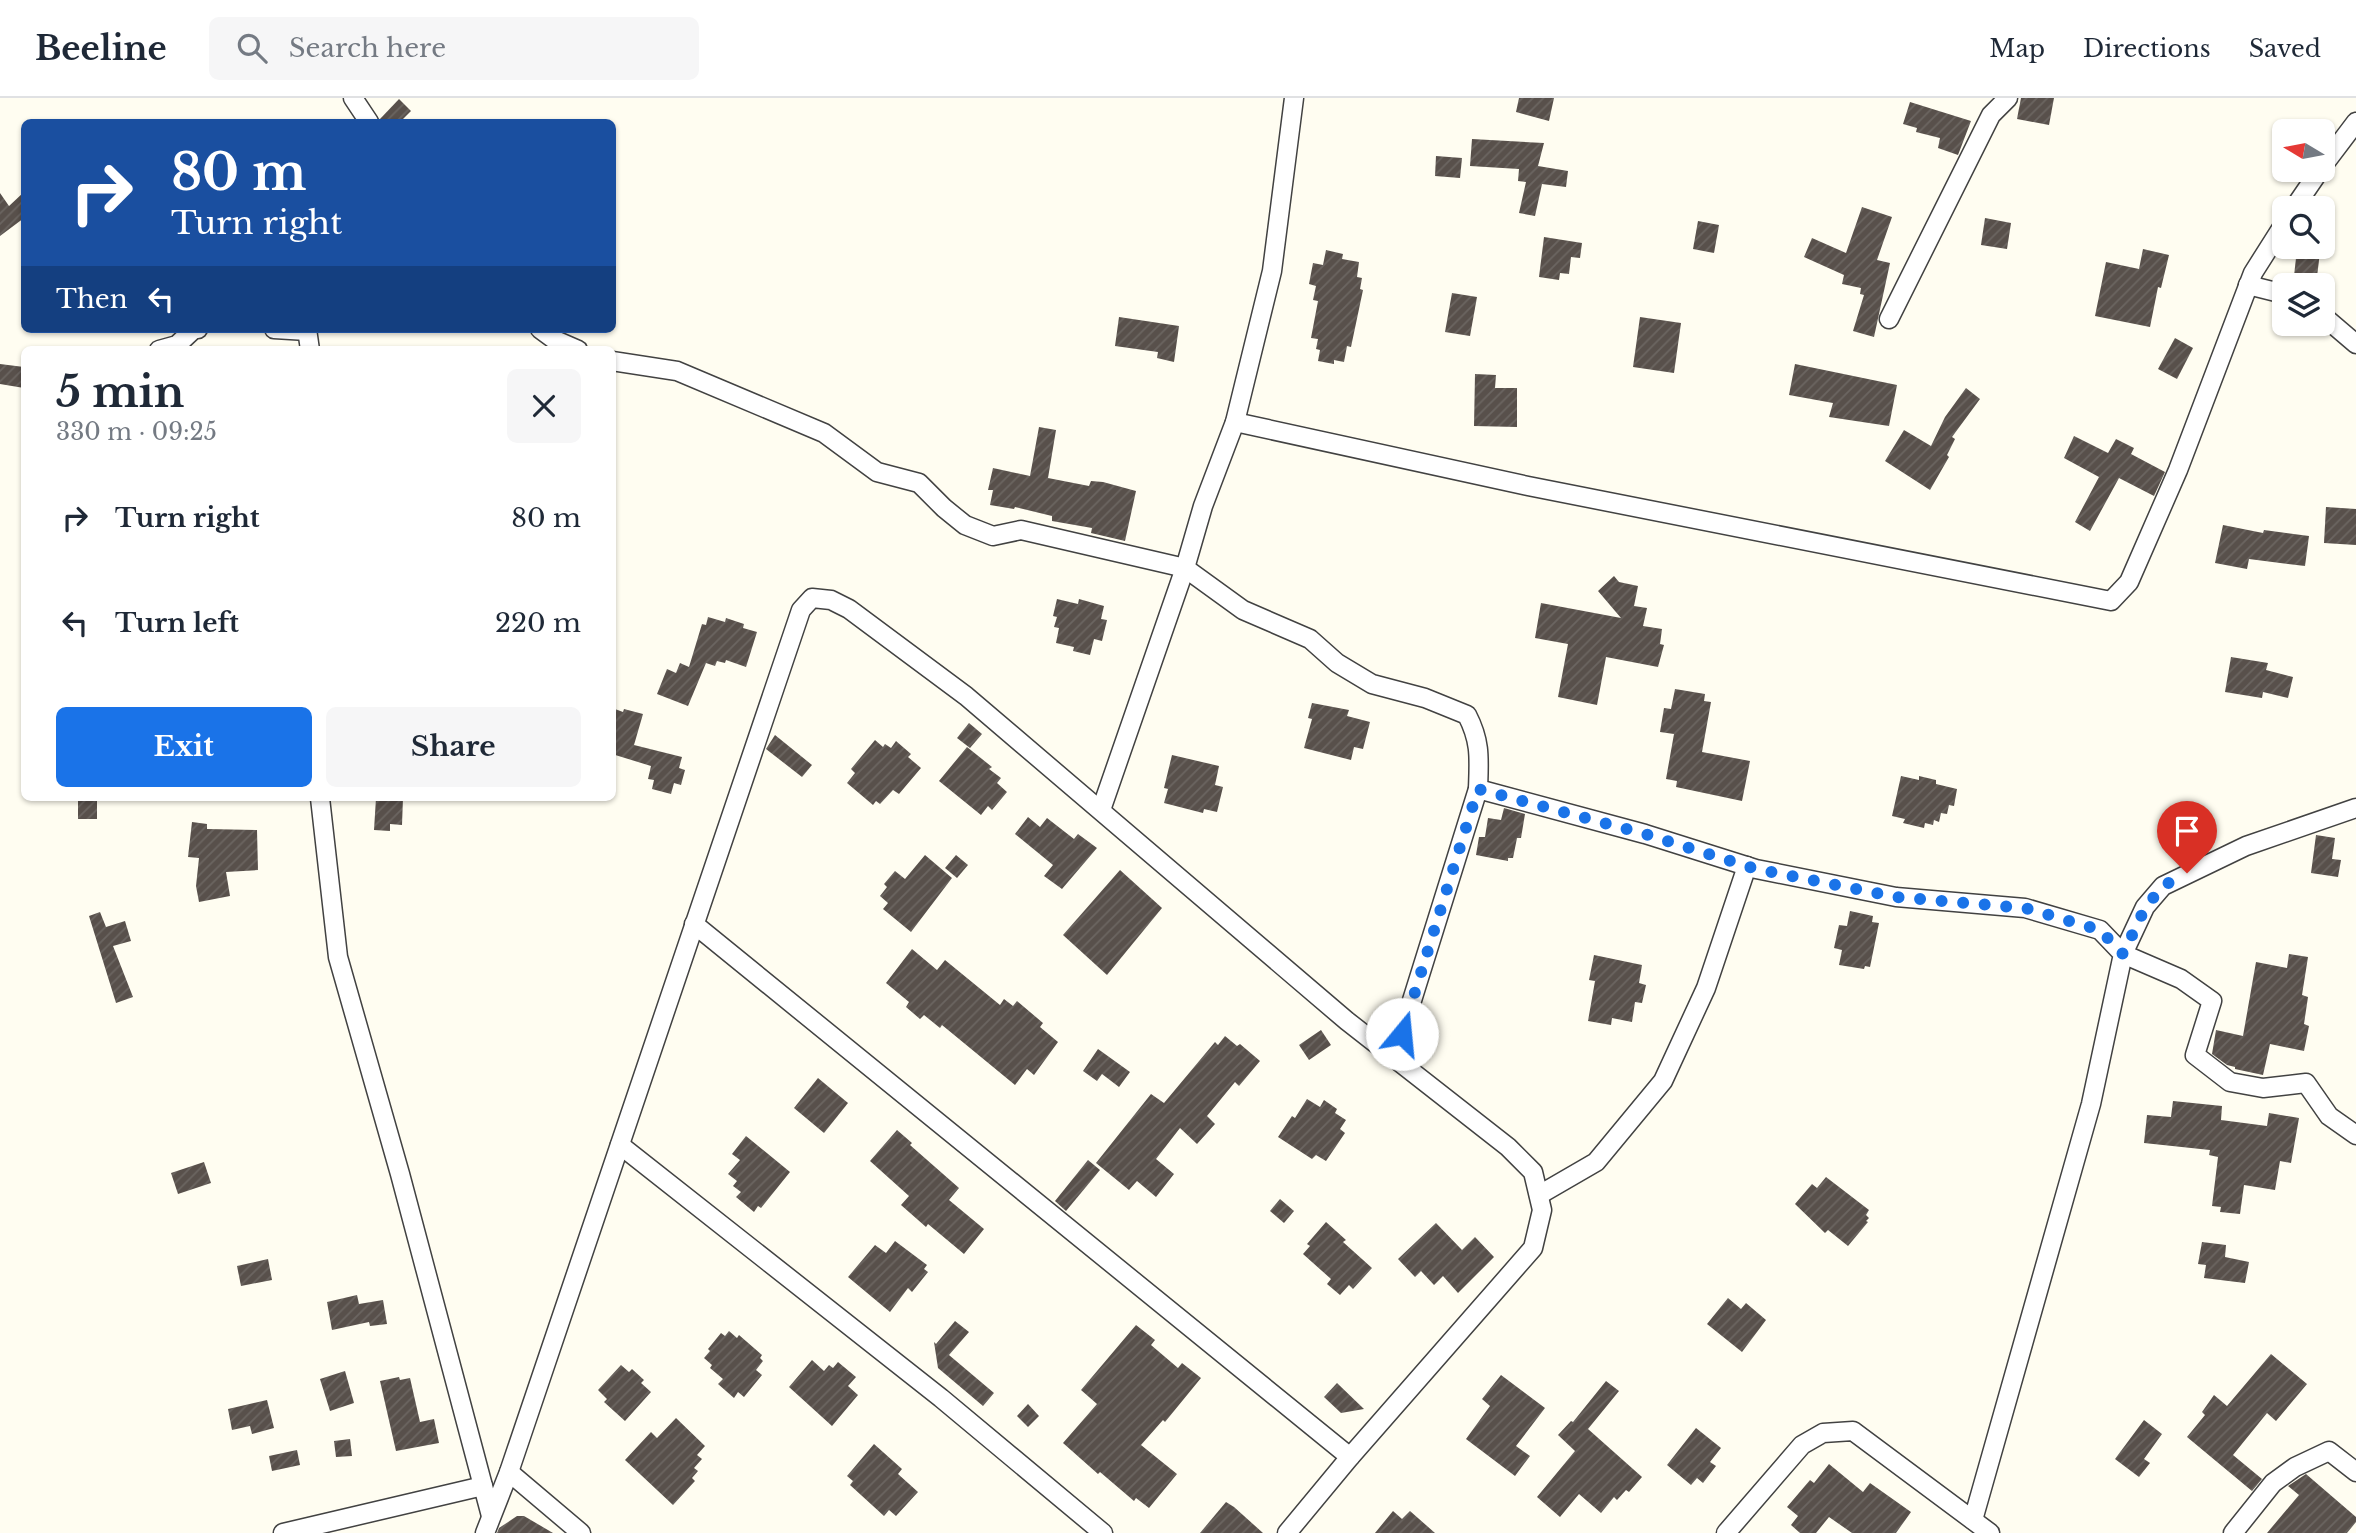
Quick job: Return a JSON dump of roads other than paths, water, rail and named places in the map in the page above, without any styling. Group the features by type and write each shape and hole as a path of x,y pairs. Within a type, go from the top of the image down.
{"street":[{"path":"353,98 367,119"},
{"path":"1101,810 1185,568 1203,506 1235,422 1272,271 1294,98"},
{"path":"1889,319 1991,115 2008,98"},
{"path":"2335,150 2356,122"},
{"path":"1235,422 1528,486 2111,601 2129,582 2178,470 2253,273 2272,243"},
{"path":"2248,285 2272,291"},
{"path":"2335,326 2356,344"},
{"path":"173,346 190,333"},
{"path":"545,333 569,346"},
{"path":"616,362 677,371 824,433 877,472 919,483 944,509 965,525 993,536 1021,530 1185,568 1243,610 1310,639 1337,663 1372,684 1425,698 1468,715 1479,745 1478,789 1394,1058"},
{"path":"488,1525 509,1472 801,610 812,598 831,600 849,609 966,696 1346,1021 1508,1147 1533,1172 1542,1210 1533,1248 1287,1533"},
{"path":"1478,789 1645,834 1747,866 1896,897 2025,908 2100,930 2123,954 2180,979 2212,1001 2196,1055 2230,1082 2263,1088 2306,1083 2329,1115 2356,1135"},
{"path":"320,801 338,957 400,1174 483,1486 488,1525"},
{"path":"1973,1520 2091,1104 2123,954 2145,908 2163,886 2246,846 2356,808"},
{"path":"1539,1195 1596,1162 1662,1082 1706,988 1747,866"},
{"path":"694,924 1350,1457"},
{"path":"620,1145 941,1398 1103,1533"},
{"path":"1726,1533 1802,1445 1823,1433 1853,1431 1990,1533"},
{"path":"2233,1533 2273,1483 2295,1467 2329,1451 2356,1472"},
{"path":"509,1472 581,1533"},
{"path":"284,1533 483,1486"}]}
